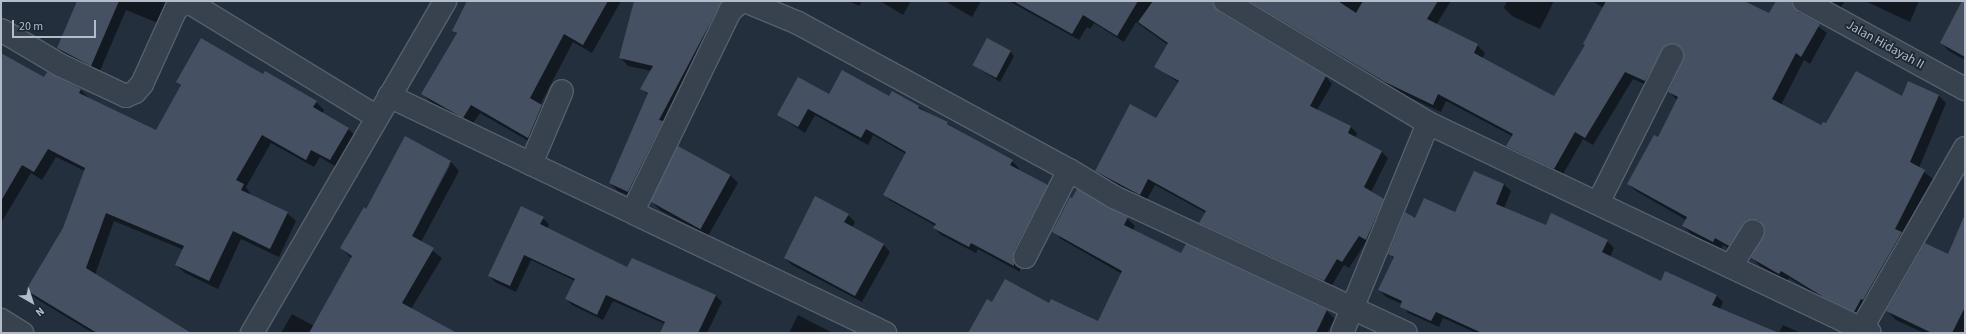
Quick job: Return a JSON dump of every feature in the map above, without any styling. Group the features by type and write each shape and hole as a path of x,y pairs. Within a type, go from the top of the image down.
{"street":[{"path":"252,333 445,1"},
{"path":"634,211 730,11 741,1"},
{"path":"745,1 798,23 1069,170 1114,197 1351,309 1406,333"},
{"path":"1225,1 1428,123 1731,266 1864,332 1965,148"},
{"name":"Jalan Hidayah II","path":"1804,1 1965,89"},
{"path":"1,30 60,65 126,96 135,92 142,84 176,9 183,4 192,4 377,117"},
{"path":"1598,203 1672,56"},
{"path":"530,164 562,91"},
{"path":"389,96 530,164 634,211 885,333"},
{"path":"1342,333 1428,123"},
{"path":"1025,257 1069,170"},
{"path":"1731,266 1753,231"},
{"path":"1,320 22,333"}],"building":[{"path":"77,1 119,1 91,66 57,48"},
{"path":"467,1 608,1 583,45 564,34 530,98 542,105 528,138 471,105 463,118 421,94 457,33 452,31"},
{"path":"634,1 722,1 659,120 663,121 628,192 609,183 648,93 640,89 653,66 619,58"},
{"path":"1013,1 1138,1 1117,36 1083,15 1072,34"},
{"path":"1153,1 1213,1 1219,12 1326,76 1310,106 1351,126 1348,133 1382,151 1364,187 1384,199 1366,240 1359,236 1342,262 1337,259 1324,281 1199,223 1206,211 1148,179 1140,195 1095,171 1130,104 1156,118 1179,81 1154,67 1168,43 1138,22"},
{"path":"1249,1 1338,1 1356,13 1363,1 1438,1 1427,19 1478,44 1474,53 1554,96 1585,45 1583,44 1606,1 1744,1 1769,13 1776,1 1792,1 1798,12 1820,24 1801,57 1796,53 1772,99 1821,125 1823,122 1826,123 1856,71 1902,96 1908,81 1939,95 1910,162 1925,170 1895,229 1902,232 1863,300 1861,299 1854,312 1825,298 1781,271 1779,274 1751,258 1765,232 1759,220 1747,220 1729,246 1715,238 1713,242 1682,226 1687,217 1627,184 1654,135 1658,137 1678,97 1668,92 1683,61 1684,55 1678,45 1665,46 1645,81 1625,72 1585,138 1575,132 1554,169 1506,146 1513,134 1438,94 1433,105 1385,82"},
{"path":"1962,1 1965,1 1965,57 1940,43"},
{"path":"201,38 263,74 265,71 317,101 313,107 349,128 330,160 311,150 306,160 262,135 236,180 244,184 241,190 288,212 270,249 233,231 209,281 175,265 184,246 106,213 86,268 191,333 97,333 26,290 63,228 85,168 48,149 34,172 22,165 1,201 1,53 44,77 47,72 81,89 79,93 156,130 181,85 176,82"},
{"path":"987,38 1011,51 996,78 972,65"},
{"path":"842,70 889,96 892,91 919,106 918,108 948,122 947,124 1013,160 1010,165 1048,185 1014,251 1014,266 971,243 969,247 933,228 936,224 883,195 906,152 866,129 861,138 808,109 798,127 777,115 798,77 829,94"},
{"path":"405,136 451,161 412,236 434,248 402,303 457,333 309,333 352,256 340,248 364,207 366,209"},
{"path":"678,146 730,175 700,229 648,200"},
{"path":"1474,171 1504,184 1496,204 1546,225 1551,213 1608,240 1602,252 1661,281 1665,271 1717,295 1712,305 1779,333 1482,333 1436,312 1431,321 1400,307 1402,301 1378,290 1394,257 1388,254 1405,212 1415,218 1424,198 1455,212"},
{"path":"1077,189 1128,217 1124,225 1181,253 1186,244 1327,310 1316,333 968,333 987,299 992,302 1005,279 1049,303 1051,299 1098,321 1122,271 1052,232 1070,197 1072,198"},
{"path":"815,196 849,214 844,222 884,244 855,296 784,258"},
{"path":"521,206 544,217 540,224 627,267 632,258 716,295 698,333 660,333 665,322 606,295 597,315 565,299 575,279 524,255 510,286 488,276"},
{"path":"1965,214 1965,307 1952,333 1932,333 1886,311 1925,243 1948,254"}]}
